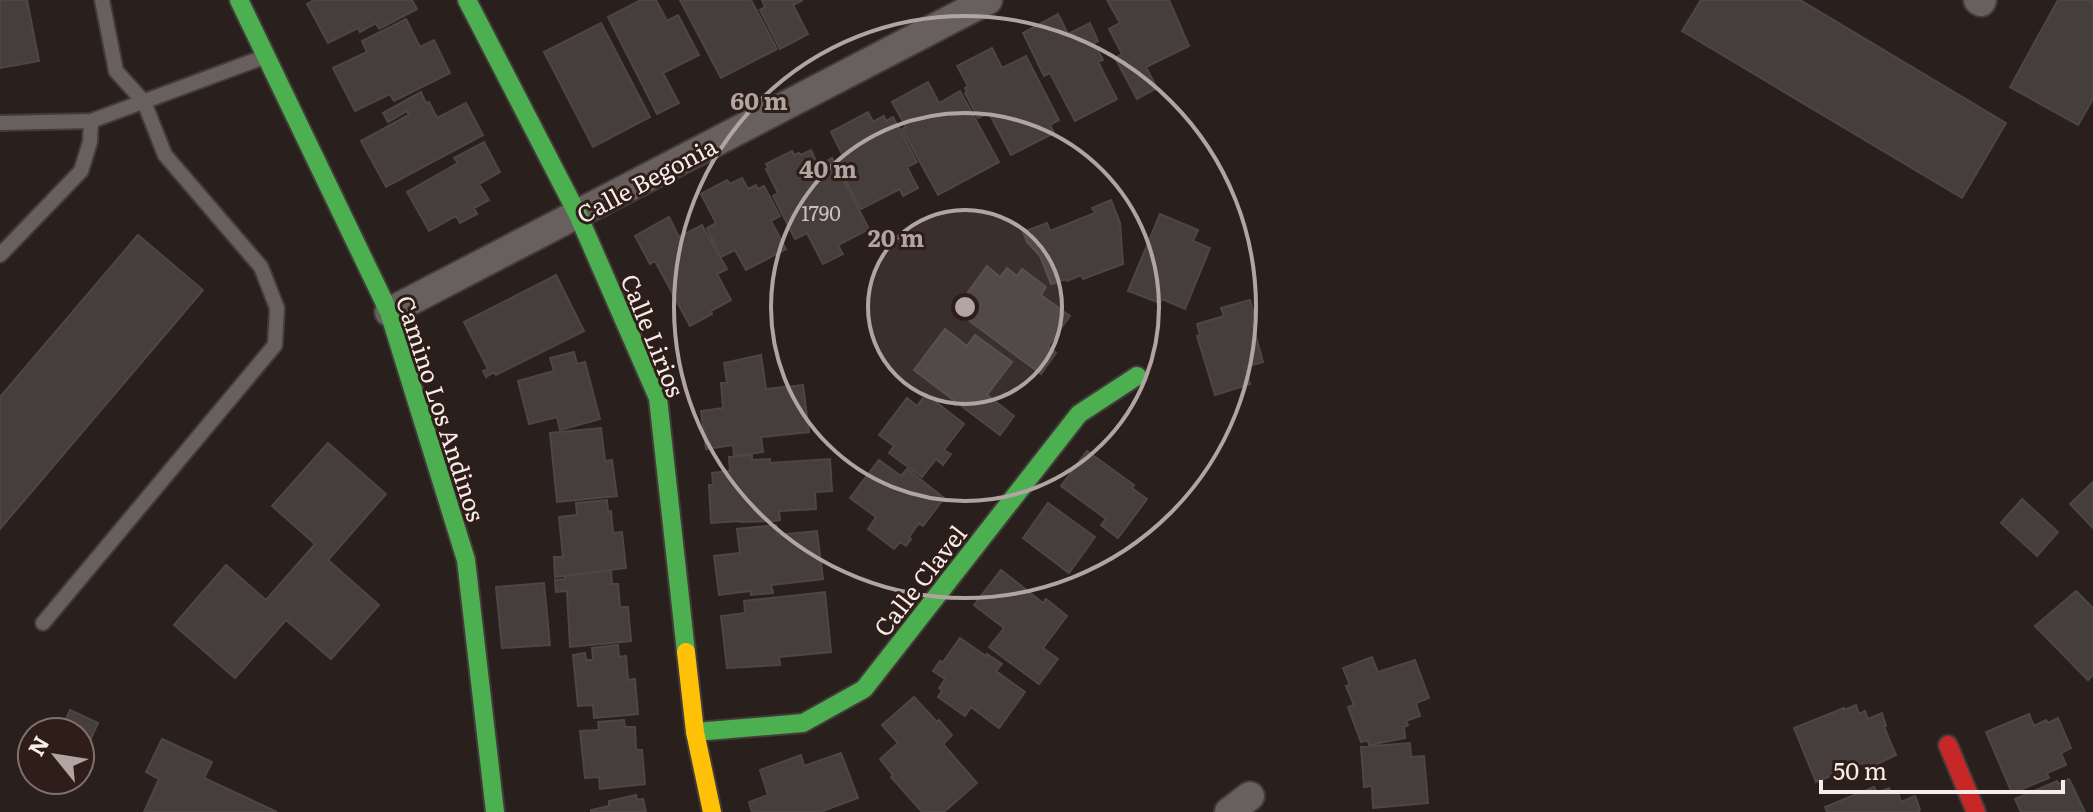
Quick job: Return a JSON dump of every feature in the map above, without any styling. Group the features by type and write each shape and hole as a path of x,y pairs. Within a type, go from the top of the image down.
{"street":[{"name":"Camino Los Andinos","path":"239,0 389,312 466,560 495,812"},
{"name":"Calle Lirios","path":"467,0 578,215 658,398 695,732 712,812"},
{"name":"Calle Begonia","path":"389,312 988,0"},
{"name":"Calle Clavel","path":"695,732 803,723 864,689 1079,414 1137,376"},
{"path":"1948,745 1976,812"}],"lane":[{"path":"43,623 275,345 277,308 261,267 165,155 144,102 116,71 102,0"},
{"path":"0,123 91,121 266,56"},
{"path":"0,255 81,171 90,142 91,121"}],"building":[{"path":"0,0 27,0 39,61 0,68"},
{"path":"314,0 412,0 417,9 379,29 376,23 328,43 307,4"},
{"path":"641,0 656,0 667,21 678,15 699,55 663,73 679,103 657,114 608,17"},
{"path":"680,0 751,0 777,49 721,78"},
{"path":"762,0 803,0 793,5 808,34 780,49 760,10 765,7"},
{"path":"1107,0 1169,0 1189,46 1146,67 1157,88 1137,99 1115,58 1122,54 1109,29 1120,23"},
{"path":"1701,0 1800,0 2006,123 1962,198 1682,31"},
{"path":"2058,0 2093,0 2093,99 2078,125 2010,87"},
{"path":"1058,14 1068,34 1090,23 1098,41 1094,43 1103,60 1098,62 1117,99 1075,121 1050,73 1044,76 1023,33"},
{"path":"406,19 420,47 434,40 450,73 394,101 390,94 355,111 333,68 367,52 362,41"},
{"path":"601,23 650,117 593,147 544,52"},
{"path":"992,48 1002,68 1026,56 1059,120 1050,125 1054,133 1011,155 989,113 978,118 965,93 968,86 957,66"},
{"path":"928,82 939,103 960,91 999,162 938,195 902,129 906,127 892,102"},
{"path":"421,92 437,118 466,103 483,135 386,187 361,141 409,115 407,111 388,122 383,113"},
{"path":"868,112 873,122 884,116 886,121 893,117 917,162 907,167 918,188 903,196 900,189 861,209 836,162 844,158 831,132"},
{"path":"484,142 500,172 479,184 489,200 474,208 477,214 460,223 456,216 429,231 407,192 458,163 454,158"},
{"path":"811,150 818,166 832,158 869,229 838,245 843,254 823,264 807,233 795,239 773,196 778,193 766,169 766,164 792,151 794,155 801,155"},
{"path":"742,178 748,189 756,185 758,189 764,186 780,216 771,221 786,249 746,270 735,250 721,257 707,228 716,223 701,194 727,180 730,184"},
{"path":"1111,200 1120,223 1123,264 1083,279 1081,275 1051,284 1040,256 1027,242 1023,232 1047,223 1050,231 1095,213 1092,208"},
{"path":"1160,214 1198,230 1193,241 1210,248 1185,309 1162,299 1160,303 1128,291"},
{"path":"669,217 679,237 702,225 727,269 717,274 731,300 690,326 655,261 650,264 635,236"},
{"path":"138,235 203,290 0,529 0,397"},
{"path":"987,266 1000,277 1007,268 1017,276 1022,269 1046,287 1041,295 1070,316 1048,346 1056,353 1041,374 955,310"},
{"path":"556,275 584,331 496,375 494,372 486,377 483,371 488,369 464,322"},
{"path":"1250,300 1256,321 1252,322 1263,362 1245,367 1250,384 1215,395 1197,336 1200,335 1197,324 1224,316 1221,308"},
{"path":"945,329 967,346 975,335 1012,362 987,395 1014,416 1000,435 914,370"},
{"path":"574,352 577,364 585,362 600,419 560,430 557,417 529,424 518,381 554,371 550,358"},
{"path":"761,355 766,389 803,385 809,432 761,437 763,452 734,456 733,445 706,449 701,411 723,408 721,383 727,383 724,363"},
{"path":"926,394 964,424 944,450 951,454 943,465 936,459 922,477 889,453 894,446 879,435 907,398 917,406"},
{"path":"601,428 605,461 612,460 617,496 557,502 550,433"},
{"path":"328,443 386,494 328,560 379,605 331,659 286,620 235,678 174,625 226,565 266,600 315,544 272,506"},
{"path":"1087,451 1134,485 1132,488 1147,499 1118,538 1101,525 1106,519 1061,486"},
{"path":"752,455 752,460 770,459 770,463 830,459 832,491 815,492 816,509 779,511 780,520 711,523 709,485 713,485 712,473 730,471 729,457"},
{"path":"879,460 901,476 907,469 944,498 923,526 919,523 906,546 900,542 894,549 868,529 876,517 850,498"},
{"path":"2093,482 2093,528 2070,504"},
{"path":"2022,499 2058,532 2037,556 2001,523"},
{"path":"607,500 613,533 622,532 626,568 555,577 554,557 563,557 559,517 577,515 576,503"},
{"path":"1048,503 1095,537 1069,573 1023,538"},
{"path":"776,525 777,535 817,531 823,579 771,585 773,593 751,595 751,591 719,595 714,556 740,553 737,529"},
{"path":"611,570 612,584 618,584 620,607 628,607 631,641 570,647 567,591 556,592 555,580"},
{"path":"1001,570 1043,603 1046,599 1067,616 1043,648 1058,659 1039,684 989,647 1004,628 974,605"},
{"path":"544,583 550,645 502,648 496,587"},
{"path":"2076,591 2093,608 2093,675 2088,680 2035,626"},
{"path":"825,592 831,652 779,657 780,665 727,668 721,616 745,613 744,601"},
{"path":"960,638 1002,664 996,671 1025,692 999,728 971,707 965,716 938,697 945,679 933,671"},
{"path":"618,645 619,657 626,656 628,680 635,679 638,714 594,718 593,705 578,706 573,655 585,653 586,660 593,660 592,648"},
{"path":"1372,657 1378,672 1415,660 1429,698 1416,703 1420,716 1406,721 1405,738 1369,745 1368,740 1361,742 1348,707 1354,705 1343,668"},
{"path":"914,697 952,735 943,744 977,783 944,812 922,812 891,777 893,775 880,759 898,743 882,725"},
{"path":"1856,705 1859,714 1865,711 1868,719 1882,713 1884,727 1896,755 1865,770 1862,763 1816,782 1794,728"},
{"path":"70,710 83,716 67,716"},
{"path":"2029,714 2034,726 2058,718 2071,748 2061,753 2066,765 2047,773 2049,778 2012,793 1986,732"},
{"path":"624,720 625,727 635,727 636,750 642,750 645,784 600,789 599,777 585,778 580,731 599,730 598,722"},
{"path":"162,739 212,762 204,778 277,812 144,812 159,779 146,772"},
{"path":"1410,743 1411,757 1424,756 1428,803 1373,808 1372,786 1364,787 1361,747"},
{"path":"841,753 858,798 820,812 752,812 749,802 768,795 760,770 801,755 804,766"},
{"path":"2069,779 2085,812 2021,812 2015,799"},
{"path":"1874,787 1877,793 1889,788 1892,795 1898,793 1901,802 1915,796 1919,812 1827,812 1825,807"},
{"path":"636,795 637,800 643,799 646,812 591,812 609,806 609,801"}],"traffic: fast":[{"path":"239,0 389,312 466,560 495,812"},
{"path":"467,0 578,215 658,398 686,652"},
{"path":"695,732 803,723 864,689 1079,414 1137,376"}],"traffic: slow":[{"path":"686,652 695,732 712,812"}],"traffic: jam":[{"path":"1948,745 1976,812"}]}
